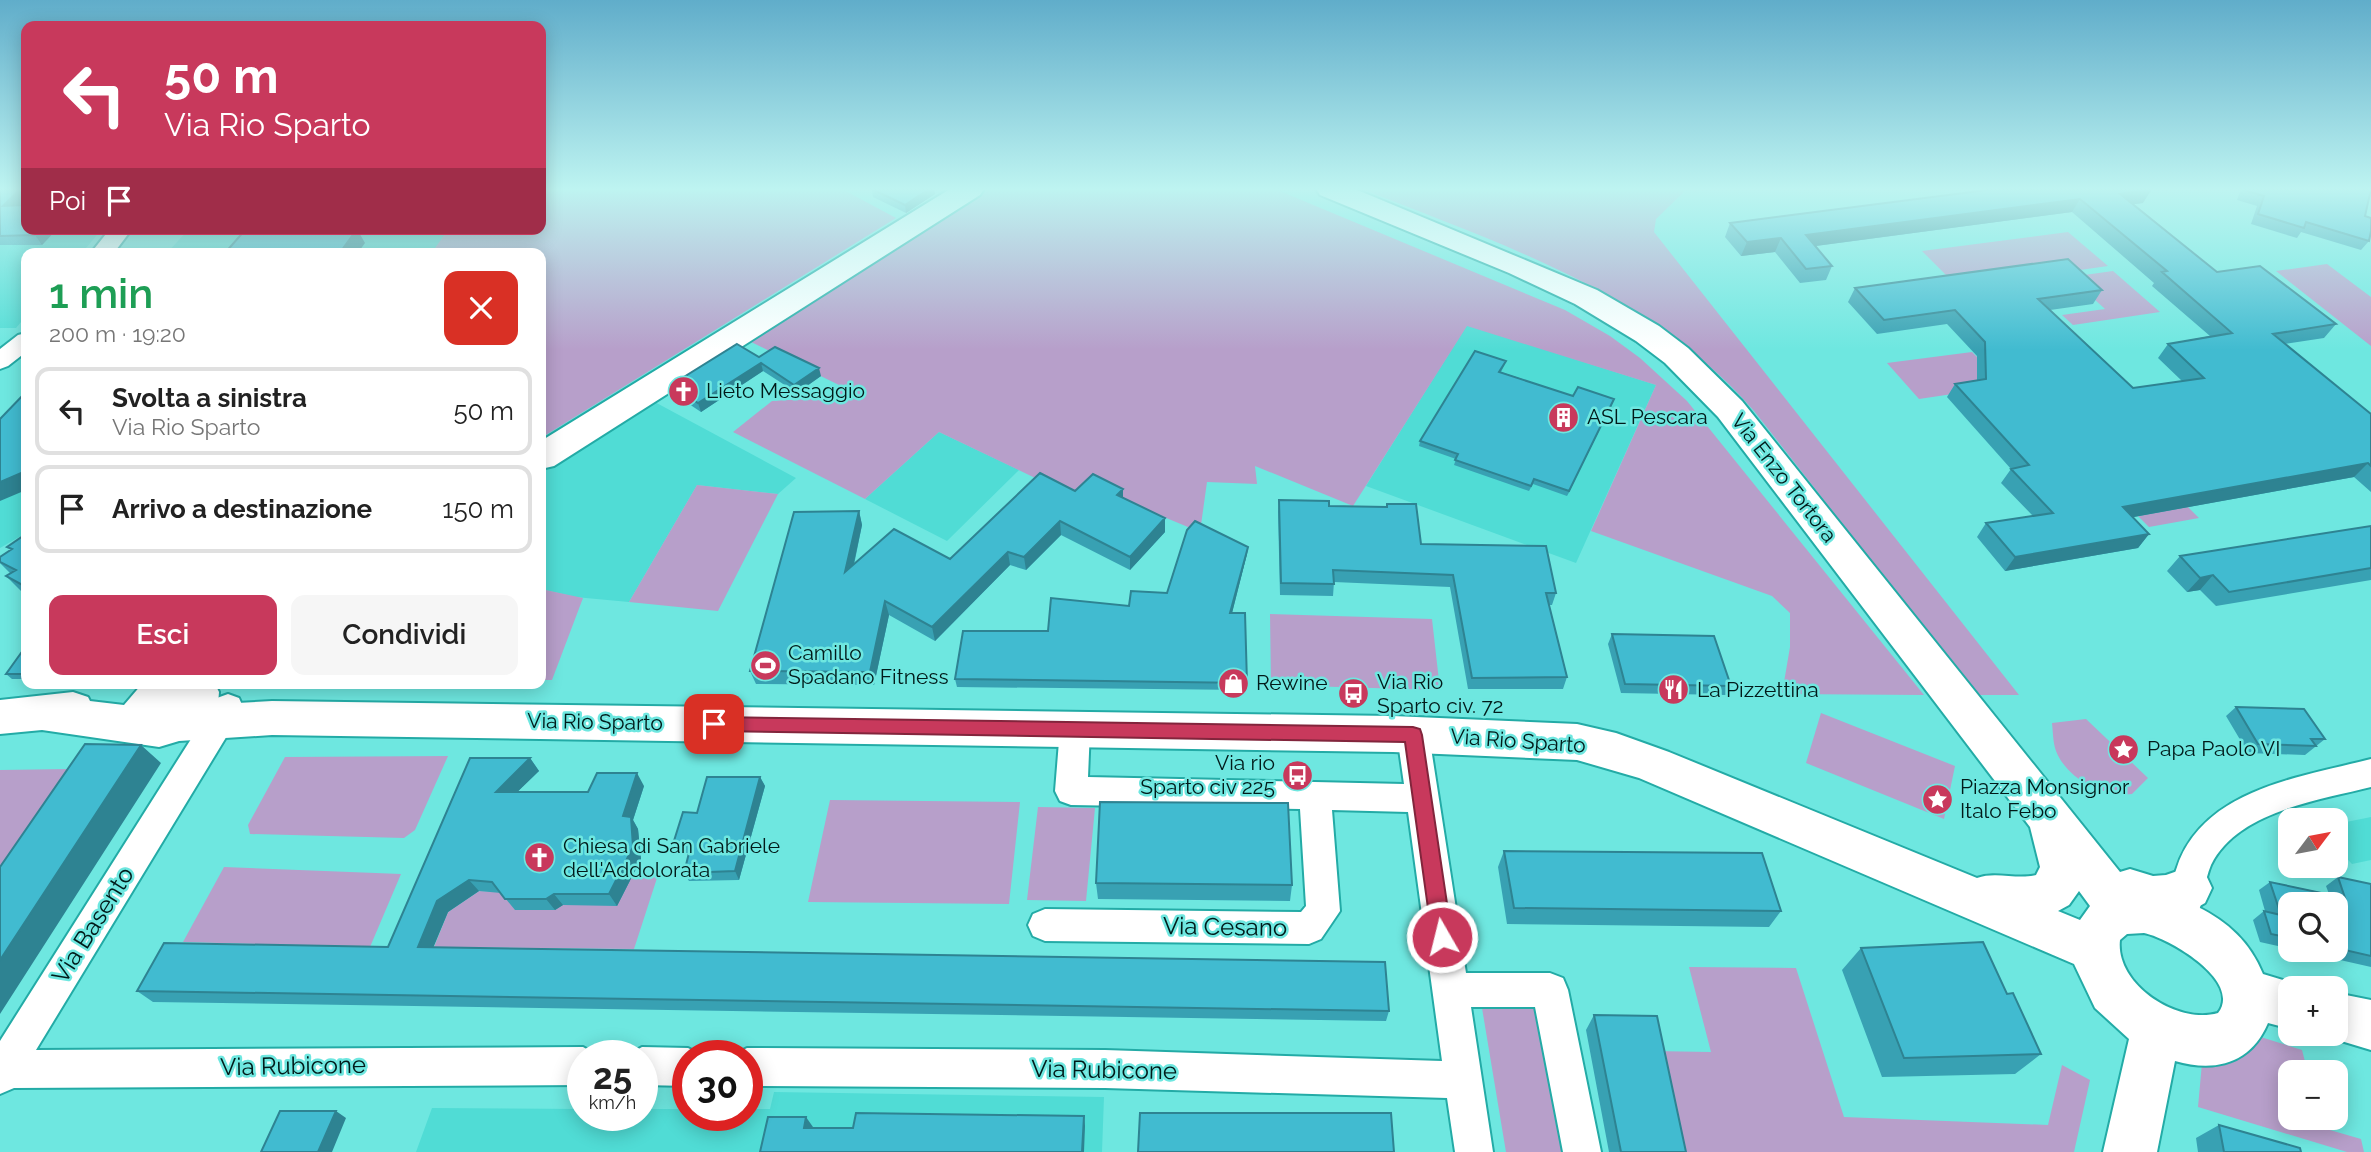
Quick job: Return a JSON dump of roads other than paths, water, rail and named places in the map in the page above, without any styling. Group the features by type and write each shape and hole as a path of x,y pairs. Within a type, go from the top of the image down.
{"street":[{"path":"546,454 884,243"},
{"name":"Via Enzo Tortora","path":"1461,243 1583,293 1637,325 1678,355 1730,409 2123,912"},
{"path":"0,361 21,344"},
{"name":"Via Rio Sparto","path":"0,717 188,703 272,718 1413,735 1577,742 1616,751 2094,949"},
{"name":"Via Basento","path":"2,1072 186,775 188,703"},
{"path":"1075,729 1071,791 1422,799"},
{"path":"1413,735 1474,1152"},
{"path":"2185,905 2156,913 2123,912 2110,917 2101,925 2094,949 2097,962 2112,991 2140,1017 2157,1028 2178,1037 2199,1041 2218,1040 2233,1035 2243,1024 2248,1010 2269,999 2199,932 2185,905 2198,856 2214,832 2250,807 2371,774"},
{"name":"Via Cesano","path":"1045,925 1310,928 1323,911 1315,797"},
{"path":"1955,890 1998,898 2022,898 2051,893 2061,883 2064,873 2062,853 2036,799"},
{"path":"2036,799 2098,865 2139,895 2185,905"},
{"path":"1450,990 1550,990 1582,1152"},
{"path":"2348,1019 2371,1024"},
{"path":"2130,1152 2157,1028"},
{"name":"Via Rubicone","path":"2,1072 567,1066"},
{"name":"Via Rubicone","path":"763,1067 1105,1069 1462,1080"}],"place":[{"name":"Lieto Messaggio","path":"683,391"},
{"name":"ASL Pescara","path":"1564,417"},
{"name":"Camillo Spadano Fitness","path":"765,665"},
{"name":"Rewine","path":"1233,683"},
{"name":"La Pizzettina","path":"1674,690"},
{"name":"Via Rio Sparto civ. 72","path":"1354,694"},
{"name":"Papa Paolo VI","path":"2124,749"},
{"name":"Via rio Sparto civ 225","path":"1298,775"},
{"name":"Piazza Monsignor Italo Febo","path":"1937,799"},
{"name":"Chiesa di San Gabriele dell'Addolorata","path":"540,858"}]}
